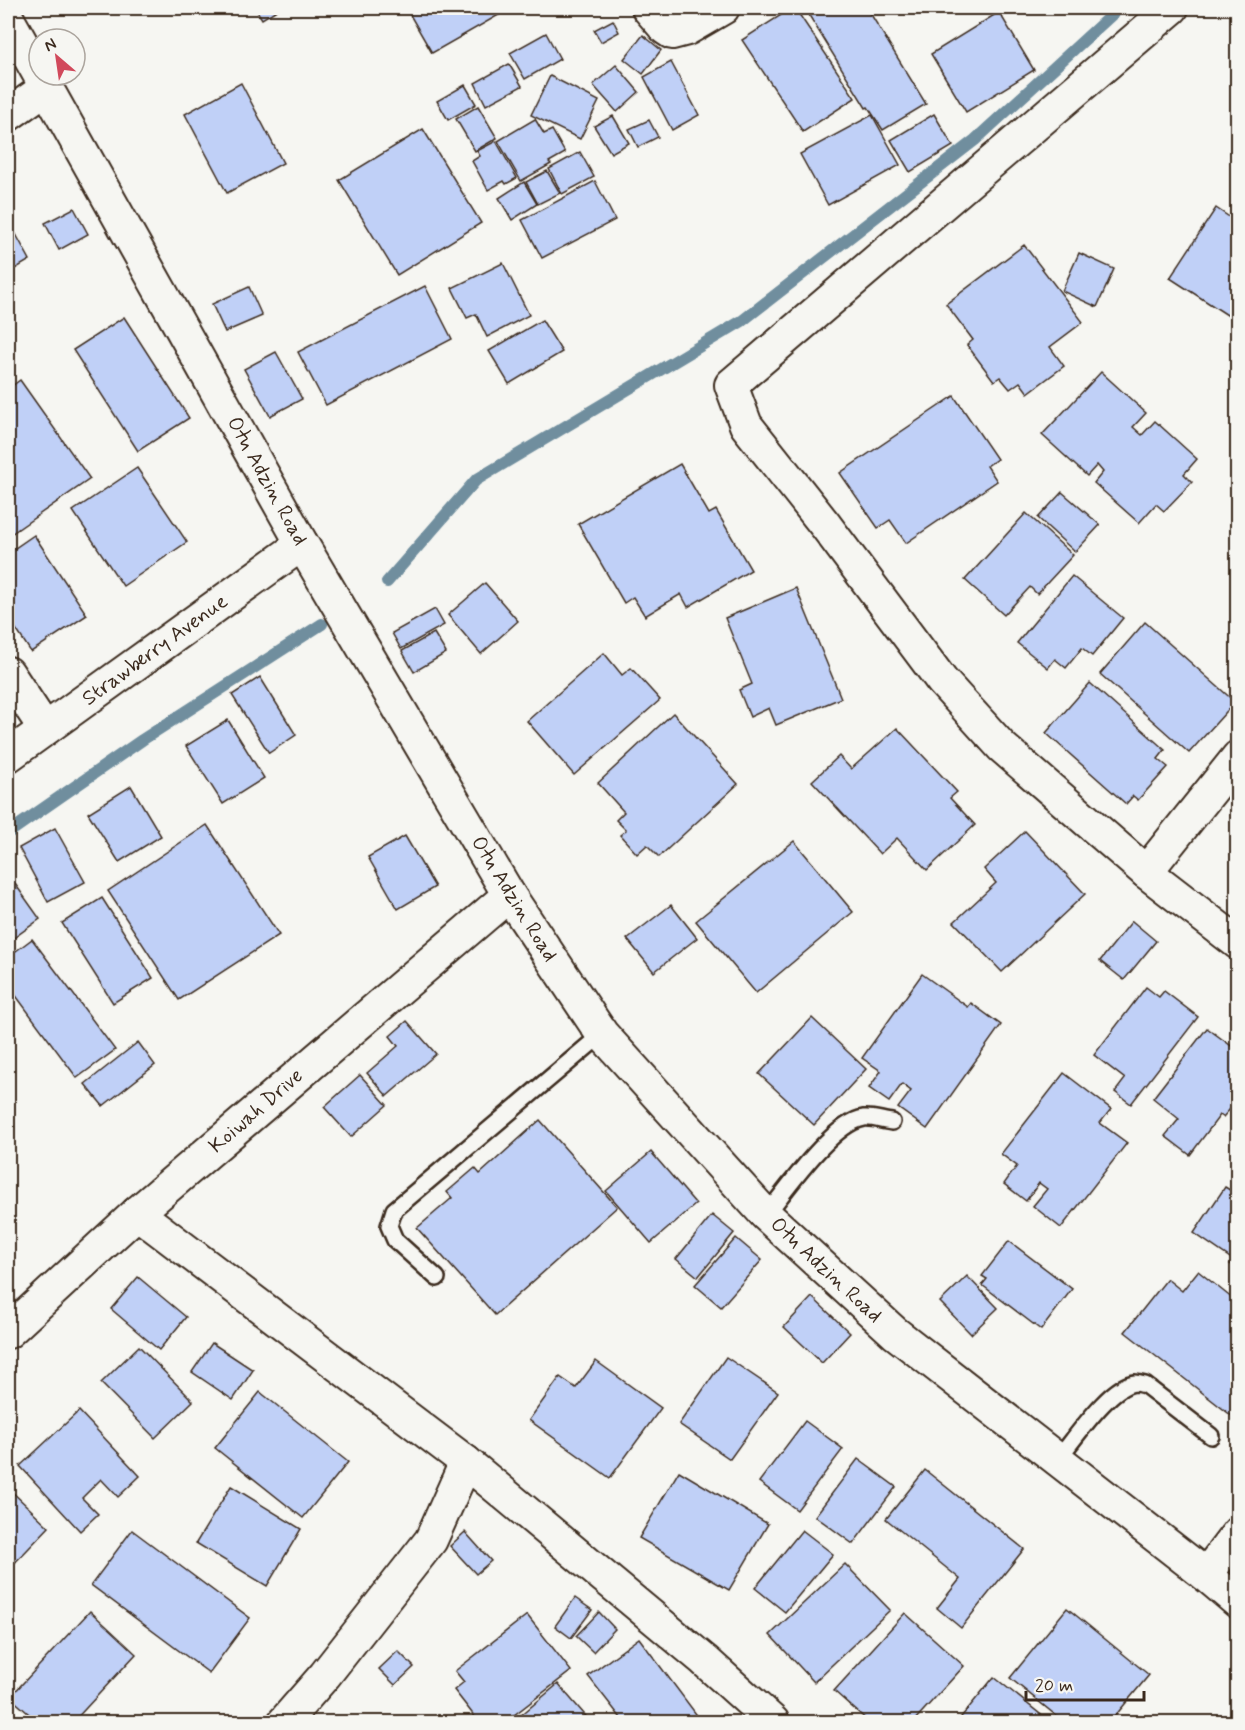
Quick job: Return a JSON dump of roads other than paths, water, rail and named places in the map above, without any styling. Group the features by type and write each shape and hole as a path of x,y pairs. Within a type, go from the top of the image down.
{"street":[{"path":"648,8 666,30 672,33 687,29 723,8"},
{"path":"1172,8 731,385 746,425 826,526 942,681 1002,747 1146,872 1238,943"},
{"name":"Otu Adzin Road","path":"8,19 302,543 509,895 602,1034 766,1215 895,1333 1238,1602"},
{"path":"8,115 46,88"},
{"name":"Strawberry Avenue","path":"8,756 302,543"},
{"path":"8,673 45,729"},
{"path":"1146,872 1238,757"},
{"name":"Koiwah Drive","path":"8,1332 136,1213 509,895"},
{"path":"136,1213 466,1462 704,1660 773,1722"},
{"path":"284,1722 325,1675 430,1540 466,1462"},
{"path":"1206,1575 1238,1533"}],"lane":[{"path":"437,1278 395,1240 388,1226 394,1210 602,1034"},
{"path":"766,1215 825,1142 847,1124 866,1118 892,1122"},
{"path":"1058,1459 1107,1398 1134,1383 1144,1385 1212,1436"}],"waterway":[{"path":"387,582 476,480 742,321 975,140 1119,8"},
{"path":"8,833 142,740 322,624"}]}
